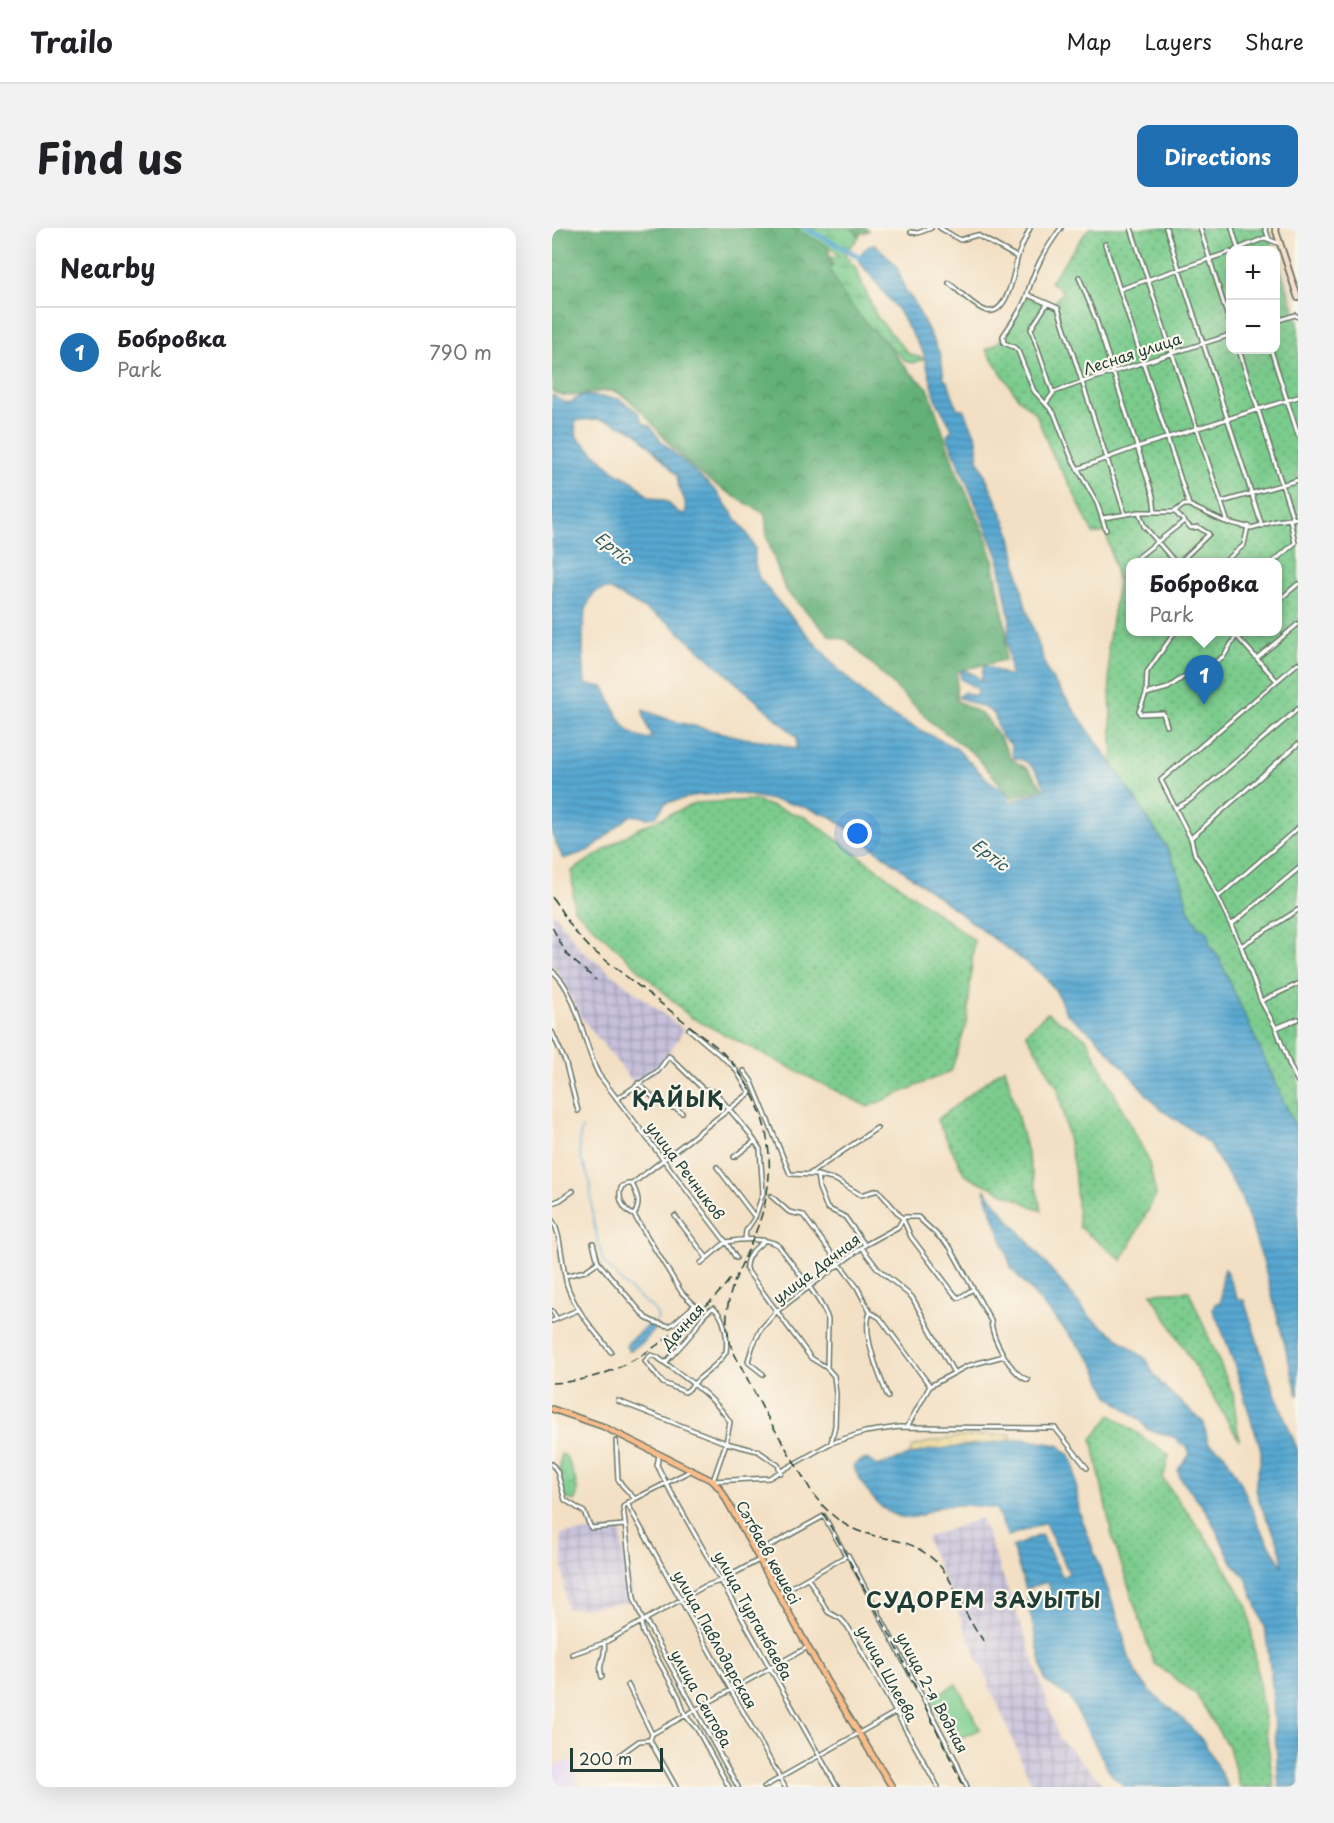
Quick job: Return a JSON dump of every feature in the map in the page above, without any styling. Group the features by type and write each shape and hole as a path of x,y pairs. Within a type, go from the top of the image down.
{"main road":[{"name":"Сәтбаев көшесі","path":"552,1409 602,1425 692,1470 713,1482 721,1490 808,1647 892,1787"}],"street":[{"path":"911,232 918,233 932,228"},
{"path":"940,228 960,240 977,235 1017,257"},
{"path":"949,283 982,309 990,312 994,310 1008,295 1017,257 1030,228"},
{"path":"1061,228 1043,253 1029,285 1028,295 1003,336 1004,343 1018,351 1034,391 1054,413 1077,469 1095,498 1106,530"},
{"path":"1131,228 1228,523"},
{"path":"1166,228 1262,526"},
{"path":"1200,228 1226,312"},
{"path":"1232,228 1235,246"},
{"path":"1265,228 1269,239"},
{"path":"1275,228 1298,298"},
{"path":"1246,246 1265,238 1280,244"},
{"path":"1105,244 1189,505"},
{"path":"1120,289 1226,253"},
{"path":"1079,277 1097,322 1153,496 1155,512"},
{"path":"1028,295 1058,308 1125,514"},
{"path":"1046,403 1053,393 1031,329 1047,303"},
{"path":"1280,320 1295,315 1298,317"},
{"name":"Лесная улица","path":"1053,393 1226,336"},
{"path":"1240,354 1292,519 1295,543 1278,558"},
{"path":"1272,354 1298,435"},
{"path":"1077,469 1137,447 1298,397"},
{"path":"1221,502 1298,480"},
{"path":"1103,518 1139,512 1174,512 1184,505 1189,505 1228,523 1251,528 1298,518"},
{"path":"1139,512 1144,526 1171,558"},
{"path":"1174,512 1191,528 1198,527 1209,534 1184,558"},
{"path":"1137,558 1184,521"},
{"path":"1229,558 1244,545 1248,526"},
{"path":"1282,598 1298,584"},
{"path":"1257,658 1298,624"},
{"path":"1167,726 1163,713 1140,714 1139,711 1146,694 1147,672 1171,636"},
{"path":"1146,694 1168,688 1200,665 1217,661 1224,656 1236,636 1276,681"},
{"path":"1298,663 1161,780 1191,839 1195,855 1204,868 1241,946 1261,1001 1276,1028 1298,1082"},
{"path":"1176,808 1190,800 1298,709"},
{"path":"1191,839 1298,744"},
{"path":"1218,897 1298,828"},
{"path":"1231,925 1298,869"},
{"path":"1241,946 1298,910"},
{"name":"улица Речников","path":"552,971 561,979 581,1024 595,1067 726,1242 745,1239 764,1241"},
{"path":"1261,1001 1298,984"},
{"path":"1276,1028 1298,1019 1298,1026"},
{"path":"593,1243 598,1262 640,1312 654,1322 663,1325 674,1324 695,1305 682,1293 634,1215 626,1209 620,1195 625,1184 632,1184 750,1093 734,1067 689,1029"},
{"path":"552,1032 564,1056 578,1111"},
{"path":"617,1099 658,1071 669,1056 703,1089 715,1092 755,1141 761,1153 763,1184 760,1203 746,1231 745,1239"},
{"path":"744,1071 752,1082 790,1173 836,1179 861,1195 878,1190 903,1220 911,1237 955,1295 959,1298 973,1289"},
{"path":"638,1083 660,1104 677,1109 682,1113"},
{"path":"810,1174 878,1128"},
{"path":"734,1157 755,1141"},
{"path":"717,1167 755,1217"},
{"path":"817,1175 819,1188 827,1208 845,1217 878,1269 912,1297 954,1373"},
{"path":"632,1184 639,1205 634,1215"},
{"path":"552,1203 573,1191"},
{"path":"771,1196 789,1212 803,1215 857,1287 870,1312 880,1318 930,1386"},
{"path":"675,1216 707,1258"},
{"path":"903,1220 905,1217 918,1217 950,1247 991,1321 992,1333 1005,1356 1020,1378 1028,1380"},
{"path":"552,1220 556,1227 565,1276 578,1310 611,1352"},
{"name":"улица Дачная","path":"763,1374 748,1361 761,1329 777,1311 863,1247 898,1227 903,1220"},
{"path":"827,1368 826,1313 778,1245 764,1241 747,1258 746,1269 811,1358 827,1368 834,1376 835,1426 831,1443"},
{"path":"701,1263 726,1242 736,1258"},
{"path":"565,1276 585,1271 598,1262"},
{"name":"Дачная","path":"713,1308 716,1310 721,1317 726,1352 715,1366 685,1392 667,1385 645,1361 648,1356 655,1355 665,1363 692,1333 707,1311 713,1308"},
{"path":"552,1321 578,1310"},
{"path":"552,1311 557,1319"},
{"path":"870,1312 867,1320 872,1354 888,1397"},
{"path":"907,1427 930,1386 975,1362 1005,1356"},
{"path":"665,1363 723,1411 730,1422 726,1443 713,1482 769,1478 831,1443 866,1432 907,1427 1055,1428 1087,1468"},
{"path":"618,1401 726,1443 758,1451 778,1465 781,1473"},
{"path":"616,1442 618,1479 635,1499"},
{"name":"улица Турганбаева","path":"660,1454 657,1465 666,1483 837,1787"},
{"path":"552,1464 557,1471 565,1500 584,1512 591,1528 624,1525"},
{"path":"627,1503 692,1470"},
{"name":"улица Сеитова","path":"627,1503 622,1511 634,1598 643,1621 738,1787"},
{"name":"улица Павлодарская","path":"627,1503 784,1787"},
{"name":"улица 2-я Водная","path":"756,1554 824,1516 846,1556 848,1555 914,1680 967,1787"},
{"path":"779,1594 846,1556"},
{"path":"572,1654 604,1643 705,1586 720,1581 759,1560"},
{"name":"улица Шлеева","path":"808,1578 828,1612 841,1619 848,1627 938,1787"},
{"name":"улица Сеитова","path":"643,1621 643,1633 679,1697 685,1715 697,1729 729,1787"},
{"path":"602,1677 600,1664 606,1654 604,1643"},
{"path":"676,1787 650,1740 652,1734 808,1647"},
{"path":"628,1685 652,1734"},
{"path":"764,1787 896,1712"},
{"path":"621,1754 639,1741 650,1740"}],"shaded area":[{"path":"552,910 581,950 684,1030 656,1072 633,1082 581,1017 557,970 552,966"},
{"name":"СУДОРЕМ ЗАУЫТЫ","path":"981,1518 1024,1633 1059,1738 1106,1787 1033,1787 926,1538"},
{"path":"621,1529 623,1552 634,1602 566,1609 561,1534"},
{"path":"570,1760 581,1787 552,1787 552,1767"}],"green space":[{"path":"552,228 866,228 869,231 828,244 830,261 839,288 909,371 928,388 955,468 984,531 993,559 1006,630 1005,660 957,671 956,700 985,716 1011,759 1028,769 1043,788 1012,798 974,754 932,723 847,640 830,636 785,590 767,538 765,514 696,470 635,405 612,391 569,396 552,391"},
{"path":"793,228 851,228 860,236 844,254 855,267 877,317 909,354 925,359 913,363 907,362 874,331 853,308 836,283 830,269 833,265 831,256 838,257 838,255"},
{"path":"1089,228 1266,228 1273,246 1226,246 1226,354 1280,354 1280,268 1298,321 1298,1133 1218,957 1210,946 1208,933 1198,926 1188,909 1181,879 1167,848 1113,765 1108,645 1118,582 1106,532 1093,534 1072,489 1052,454 1036,414 1018,398 986,350 998,343 1028,295 1052,306 1063,291 1050,282"},
{"path":"753,800 807,818 974,940 967,1022 951,1071 868,1107 690,1017 574,909 572,871 637,829 696,803"},
{"path":"1047,1013 1086,1038 1148,1159 1156,1195 1122,1260 1079,1227 1074,1168 1058,1088 1026,1033"},
{"path":"1005,1067 1042,1211 965,1175 937,1120"},
{"path":"1189,1291 1233,1394 1239,1440 1151,1293"},
{"path":"1111,1415 1169,1455 1163,1479 1217,1553 1248,1607 1274,1787 1240,1787 1229,1748 1196,1694 1154,1663 1112,1536 1092,1439"},
{"path":"561,1454 566,1456 575,1478 577,1496 575,1501 565,1498 559,1475"},
{"path":"957,1684 980,1729 952,1742 930,1698"}],"sand":[{"path":"1010,1434 1012,1436 1009,1441 973,1444 909,1457 912,1447 936,1441"}],"water":[{"name":"Ертіс","path":"872,244 876,245 896,265 906,292 913,300 941,356 944,379 948,382 957,408 964,410 977,439 978,459 1010,532 1025,604 1048,673 1113,765 1167,848 1181,879 1188,909 1198,926 1208,933 1210,946 1218,956 1298,1133 1298,1396 1263,1261 1241,1196 1209,1144 1160,1109 1096,1037 1066,1013 1056,991 1045,977 832,817 798,805 736,793 699,795 666,803 656,816 649,818 631,815 590,850 563,859 552,834 552,395 565,402 571,402 582,395 619,399 638,412 642,422 650,426 660,440 716,491 748,535 755,548 755,564 759,578 780,604 839,670 881,710 956,748 987,779 1007,793 1010,802 1046,789 1030,764 1013,758 1011,744 1001,735 995,715 987,709 958,697 964,692 975,696 979,690 961,679 960,672 965,670 981,681 984,665 1011,677 1007,641 1010,621 998,556 947,436 952,429 937,402 923,352 897,309 858,260 864,250","holes":["597,419 612,422 636,432 677,475 679,488 685,501 686,514 680,514 667,502 648,496 634,482 614,471 577,437 575,423 579,420","609,589 668,622 797,737 797,749 673,721 643,710 652,738 635,735 616,713 604,687 585,684 583,632 587,605 592,596 600,590"]},
{"path":"984,1189 1091,1318 1146,1359 1165,1388 1204,1423 1208,1443 1224,1453 1241,1483 1259,1526 1282,1566 1276,1538 1257,1494 1256,1483 1261,1459 1259,1442 1230,1352 1213,1310 1215,1304 1221,1301 1222,1275 1225,1269 1238,1299 1244,1300 1271,1383 1298,1451 1298,1787 1279,1787 1271,1674 1265,1628 1246,1578 1232,1562 1207,1512 1180,1478 1178,1470 1190,1454 1187,1446 1179,1443 1176,1438 1147,1429 1140,1420 1109,1396 1093,1362 1012,1269"},
{"path":"651,1323 657,1326 644,1342 629,1351 626,1346 630,1340"},
{"path":"1022,1439 1058,1445 1069,1455 1074,1464 1079,1511 1119,1620 1129,1657 1139,1678 1204,1742 1228,1787 1125,1787 1111,1774 1070,1698 1045,1681 1027,1598 1051,1590 1047,1582 1026,1589 1012,1547 1041,1535 1063,1577 1069,1573 1045,1523 1008,1536 996,1509 953,1505 937,1508 914,1517 894,1515 876,1502 853,1466 867,1459 877,1466 924,1451"}],"waterway":[{"path":"805,228 864,259"},
{"path":"582,1128 579,1143 581,1159 590,1181 593,1220 603,1261 625,1286 655,1310 658,1318 656,1322"}],"railway":[{"path":"552,897 575,932 591,949 717,1047 734,1065 758,1106 769,1152 766,1199 753,1239 734,1284 727,1315 732,1349 764,1411 813,1494 825,1507 851,1528 912,1545 934,1560 947,1576 972,1624 984,1641"},
{"path":"552,927 567,955 596,980"},
{"path":"552,1383 572,1381 608,1372 641,1356 700,1311 732,1276"},
{"path":"823,1513 895,1644 964,1787"}],"place":[{"name":"Бобровка","path":"1204,705"}],"district":[{"name":"ҚАЙЫҚ","path":"678,1098"},
{"name":"СУДОРЕМ ЗАУЫТЫ","path":"984,1599"}]}
